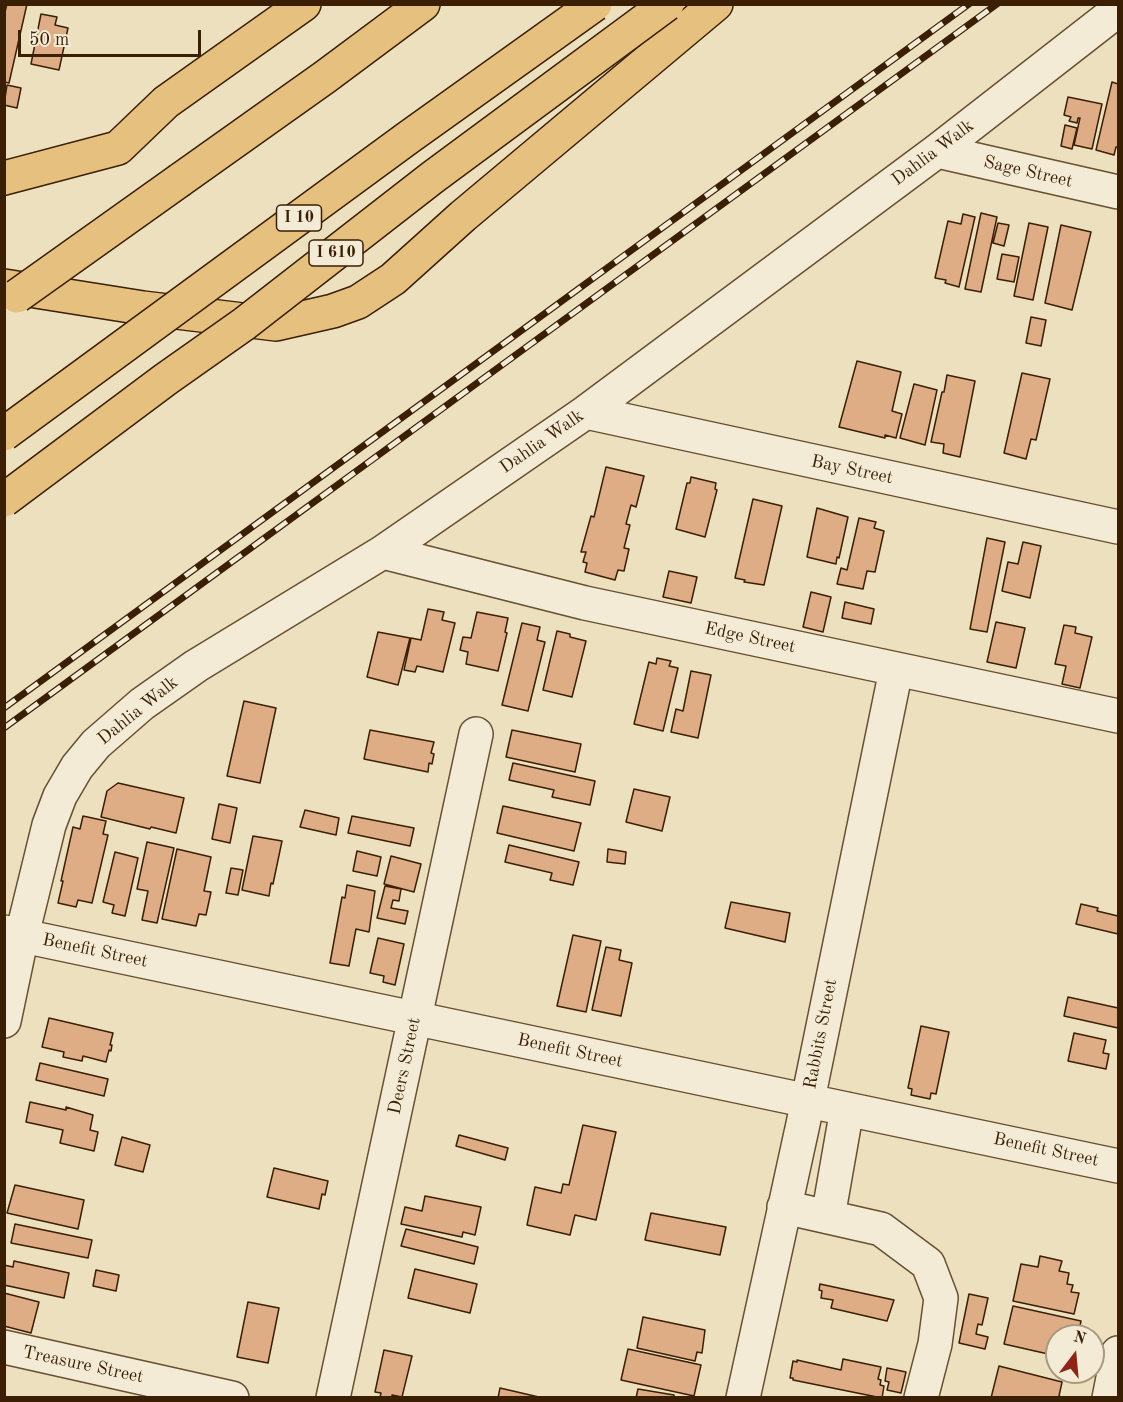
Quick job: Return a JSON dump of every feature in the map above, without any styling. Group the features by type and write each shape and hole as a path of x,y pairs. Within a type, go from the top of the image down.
{"highway":[{"path":"4,178 118,148 166,102 304,4"},
{"path":"8,297 325,77 423,4"},
{"name":"I 10","path":"4,434 409,137 596,4"},
{"name":"I 610","path":"4,500 244,324 433,177 667,4"},
{"path":"8,297 143,308 276,324 333,311 358,302 393,279 463,216 716,4"}],"street":[{"name":"Dahlia Walk","path":"4,1021 19,926 49,825 60,796 77,767 96,744 142,704 196,666 383,552 586,412 937,151 1119,10"},
{"name":"Sage Street","path":"937,151 1119,192"},
{"name":"Bay Street","path":"586,412 1119,527"},
{"name":"Edge Street","path":"383,552 585,603 1119,716"},
{"name":"Rabbits Street","path":"743,1398 805,1112 896,669"},
{"name":"Deers Street","path":"333,1398 476,734"},
{"name":"Benefit Street","path":"19,926 805,1112 1119,1166"},
{"path":"828,1217 845,1120"},
{"path":"784,1207 880,1229 928,1264 941,1298 935,1344 921,1398"},
{"name":"Treasure Street","path":"4,1347 232,1398"},
{"path":"1109,1398 1119,1353"}],"building":[{"path":"7,4 27,4 9,83 4,82 4,16"},
{"path":"41,14 57,17 55,25 68,28 59,70 31,64"},
{"path":"1112,82 1118,84 1118,147 1114,155 1096,150"},
{"path":"7,85 21,88 17,108 4,105"},
{"path":"1068,97 1102,104 1092,149 1074,145 1080,118 1077,123 1069,121 1071,117 1064,115"},
{"path":"1065,125 1077,128 1072,149 1061,146"},
{"path":"981,213 997,217 981,292 965,289"},
{"path":"963,214 975,217 959,287 945,283 946,280 935,278 948,221 961,224"},
{"path":"998,223 1009,225 1004,246 993,243"},
{"path":"1029,223 1048,227 1033,300 1014,296"},
{"path":"1061,225 1091,232 1072,310 1045,303"},
{"path":"1002,254 1019,257 1014,282 997,279"},
{"path":"1031,317 1046,320 1041,346 1026,343"},
{"path":"857,361 901,372 892,411 902,414 896,438 885,435 885,438 839,427"},
{"path":"1022,373 1050,379 1036,440 1031,439 1026,459 1004,453"},
{"path":"947,375 975,381 960,457 943,453 944,444 931,442"},
{"path":"914,384 937,390 925,445 900,438"},
{"path":"606,467 644,476 636,507 631,505 626,524 630,525 624,548 629,549 624,571 618,570 615,580 585,572 587,563 583,562 586,552 581,552 591,516 594,517"},
{"path":"691,477 716,483 715,489 717,490 705,537 676,529 687,483 690,483"},
{"path":"753,499 782,506 764,585 735,578"},
{"path":"817,508 848,517 836,564 807,557"},
{"path":"859,518 876,522 874,528 884,531 875,572 867,571 863,589 837,584 841,568 847,570"},
{"path":"987,538 1005,542 987,632 970,629"},
{"path":"1023,542 1041,546 1030,598 1002,591 1008,562 1018,564"},
{"path":"669,571 697,577 691,603 663,597"},
{"path":"811,592 831,597 823,632 803,627"},
{"path":"845,602 874,609 871,624 842,618"},
{"path":"428,609 444,612 442,620 455,623 443,672 417,666 415,672 404,670 411,638 421,640"},
{"path":"477,612 508,618 498,671 466,664 468,652 460,650 463,637 471,638"},
{"path":"996,622 1025,628 1016,668 987,662"},
{"path":"522,623 540,627 537,640 545,642 528,711 502,705"},
{"path":"1064,625 1076,627 1075,633 1092,637 1080,688 1062,684 1066,666 1055,664"},
{"path":"557,631 586,641 572,697 543,690"},
{"path":"378,632 410,638 398,685 367,677"},
{"path":"657,658 671,661 669,666 678,668 663,731 634,724 649,662 656,664"},
{"path":"691,671 711,675 698,738 671,732 676,709 683,711"},
{"path":"244,701 276,708 260,783 227,776"},
{"path":"370,730 434,742 431,753 434,754 432,764 429,763 428,772 364,759"},
{"path":"512,730 581,744 575,772 506,757"},
{"path":"513,763 595,781 590,805 552,797 554,790 509,780"},
{"path":"118,783 184,798 176,833 101,817 107,791"},
{"path":"634,789 670,797 662,831 626,822"},
{"path":"219,804 237,808 230,843 212,839"},
{"path":"503,806 581,823 574,851 497,833"},
{"path":"305,810 339,818 336,835 300,827"},
{"path":"83,816 106,821 103,834 108,835 92,903 78,900 76,907 58,903 73,827 80,829"},
{"path":"352,816 414,828 410,846 348,833"},
{"path":"253,836 282,841 269,896 242,890"},
{"path":"147,842 174,848 157,923 142,920 148,891 137,889"},
{"path":"509,845 579,862 573,885 550,880 552,873 505,862"},
{"path":"177,849 211,857 204,891 211,892 206,915 199,914 196,926 162,919"},
{"path":"608,849 626,852 625,864 607,862"},
{"path":"357,851 381,857 377,876 353,871"},
{"path":"115,852 138,858 125,916 112,913 114,905 103,902"},
{"path":"391,856 421,864 414,892 384,884"},
{"path":"231,868 243,870 238,895 226,893"},
{"path":"347,885 375,891 369,932 356,929 349,966 330,963 342,897 345,898"},
{"path":"385,886 401,889 399,901 393,900 391,908 408,911 405,924 377,918"},
{"path":"731,902 790,913 785,942 725,928"},
{"path":"1081,904 1118,916 1118,934 1076,924"},
{"path":"573,935 601,941 586,1012 557,1006"},
{"path":"378,938 404,944 395,985 383,982 384,976 370,973"},
{"path":"606,947 621,950 619,960 632,963 621,1016 592,1010"},
{"path":"1068,997 1118,1008 1118,1028 1064,1016"},
{"path":"49,1018 113,1033 111,1051 109,1050 106,1062 83,1056 82,1061 63,1057 64,1052 42,1047"},
{"path":"921,1026 949,1032 936,1094 931,1093 930,1099 911,1095 912,1089 908,1088"},
{"path":"1074,1033 1106,1040 1103,1053 1109,1054 1106,1069 1068,1061"},
{"path":"40,1063 108,1079 104,1096 36,1080"},
{"path":"30,1102 66,1110 66,1107 93,1115 90,1130 98,1132 94,1151 60,1143 63,1130 26,1122"},
{"path":"583,1125 616,1132 596,1220 575,1215 570,1235 527,1225 535,1187 561,1193 563,1184 569,1185"},
{"path":"459,1135 508,1148 505,1160 456,1146"},
{"path":"122,1137 150,1145 143,1172 115,1165"},
{"path":"274,1168 328,1181 319,1209 267,1197"},
{"path":"15,1185 84,1200 78,1229 7,1213"},
{"path":"425,1196 481,1207 475,1235 463,1232 462,1237 401,1224 405,1207 422,1211"},
{"path":"651,1213 726,1227 720,1255 645,1240"},
{"path":"15,1224 92,1240 88,1258 11,1243"},
{"path":"406,1229 478,1247 474,1264 401,1246"},
{"path":"1040,1256 1062,1261 1059,1271 1069,1273 1067,1284 1073,1285 1071,1292 1079,1293 1074,1314 1013,1301 1021,1264 1038,1267"},
{"path":"14,1261 69,1273 64,1298 4,1285 4,1265 13,1267"},
{"path":"415,1269 477,1284 470,1313 408,1298"},
{"path":"96,1270 119,1275 116,1291 93,1286"},
{"path":"820,1284 894,1300 887,1321 831,1308 833,1300 821,1298"},
{"path":"4,1293 39,1302 31,1333 4,1326"},
{"path":"969,1294 988,1298 982,1325 978,1324 976,1334 988,1337 985,1349 959,1343"},
{"path":"248,1302 279,1308 268,1363 237,1357"},
{"path":"1013,1306 1081,1321 1080,1324 1045,1324 1045,1353 1004,1344"},
{"path":"643,1317 705,1330 702,1353 697,1352 695,1361 637,1348"},
{"path":"628,1349 701,1365 694,1396 621,1380"},
{"path":"384,1350 412,1356 402,1397 392,1395 392,1398 382,1398 381,1393 375,1392"},
{"path":"843,1359 881,1367 878,1379 881,1380 880,1385 884,1386 882,1398 790,1378 793,1361 841,1370"},
{"path":"999,1366 1045,1378 1045,1384 1062,1384 1059,1396 1064,1398 991,1398"},
{"path":"887,1368 906,1372 901,1393 887,1390 889,1382 885,1381"},
{"path":"500,1388 543,1398 498,1398"},
{"path":"638,1389 674,1395 676,1398 636,1398"}],"railway":[{"path":"4,708 969,4"},
{"path":"4,728 997,4"}]}
